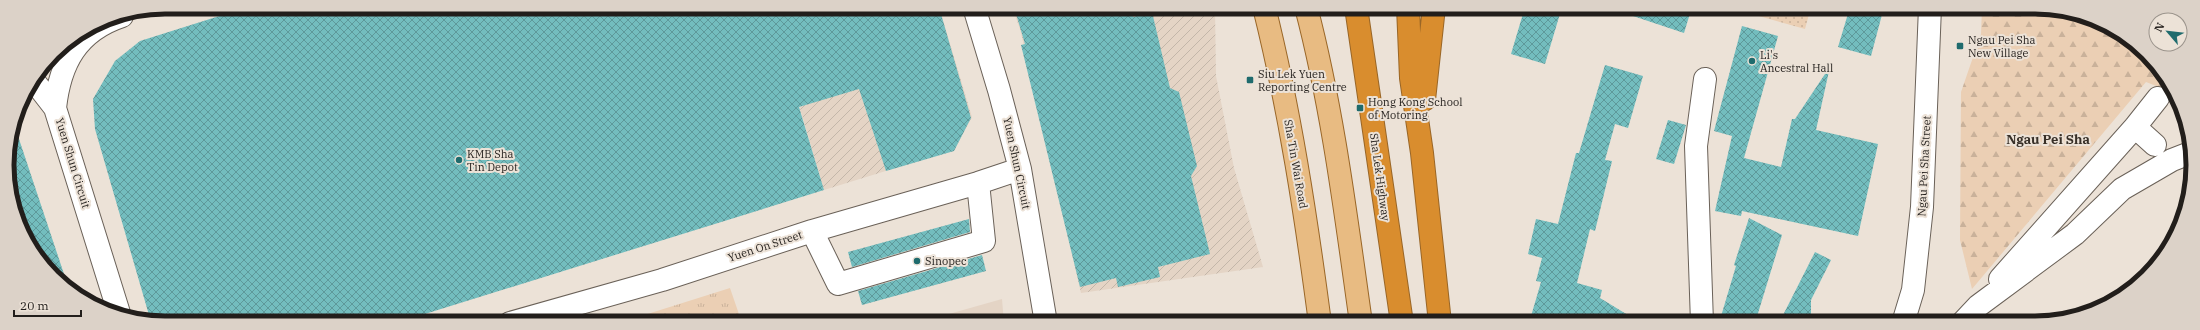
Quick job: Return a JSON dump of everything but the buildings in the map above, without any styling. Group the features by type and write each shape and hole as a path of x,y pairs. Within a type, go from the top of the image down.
{"highway":[{"name":"Sha Lek Highway","path":"1357,14 1401,316"},
{"path":"1408,14 1411,78 1422,153 1439,316"},
{"path":"1422,153 1424,86 1433,14"}],"main road":[{"name":"Sha Tin Wai Road","path":"1266,14 1274,47 1302,198 1319,316"},
{"path":"1308,14 1320,65 1340,178 1360,316"}],"street":[{"name":"Yuen Shun Circuit","path":"976,14 1000,90 1020,169 1045,316"},
{"name":"Ngau Pei Sha Street","path":"1904,316 1913,290 1922,207 1930,14"},
{"name":"Yuen Shun Circuit","path":"88,35 69,57 58,84 55,108 118,308"},
{"path":"1702,316 1696,146 1705,80"},
{"path":"37,85 55,108"},
{"path":"1969,316 2135,127 2158,98"},
{"path":"2135,127 2155,145"},
{"path":"1978,306 2075,234 2122,189 2172,160 2186,155"},
{"name":"Yuen On Street","path":"535,316 662,280 812,231 978,183 1020,169"},
{"path":"812,231 838,284 984,241 978,183"}],"shaded area":[{"path":"772,14 941,14 972,117 954,150 824,190"},
{"path":"1015,14 1215,14 1216,76 1234,168 1263,267 1081,293 1020,29"},
{"path":"1002,299 1003,316 942,316"}],"green space":[{"path":"1752,14 1809,14 1805,29"},
{"path":"1982,14 2045,14 2084,22 2093,25 2119,39 2135,51 2149,65 2166,90 2146,82 1972,289 1960,240 1961,92 1981,34"},
{"path":"730,288 740,316 641,316"}],"place":[{"name":"Ngau Pei Sha New Village","path":"1960,46"},
{"name":"Li's Ancestral Hall","path":"1752,61"},
{"name":"Siu Lek Yuen Reporting Centre","path":"1250,80"},
{"name":"Hong Kong School of Motoring","path":"1360,108"},
{"name":"KMB Sha Tin Depot","path":"459,160"},
{"name":"Sinopec","path":"917,261"}],"district":[{"name":"Ngau Pei Sha","path":"2048,139"}]}
